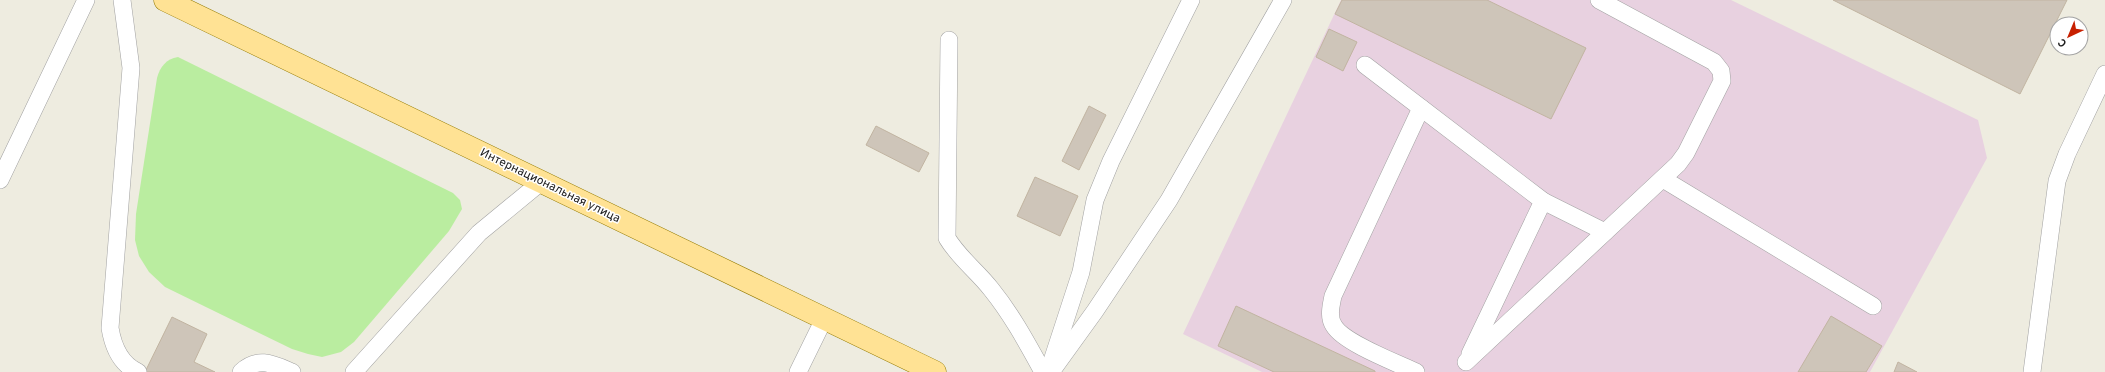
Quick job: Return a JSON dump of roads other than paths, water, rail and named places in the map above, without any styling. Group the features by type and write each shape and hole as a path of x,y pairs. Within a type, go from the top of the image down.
{"main road":[{"name":"Интернациональная улица","path":"165,0 935,372"}],"lane":[{"path":"0,180 86,0"},
{"path":"122,0 131,68 110,328 112,343 119,356 132,369 138,372"},
{"path":"1050,372 1081,272 1095,200 1112,161 1191,0"},
{"path":"1050,372 1095,311 1168,200 1283,0"},
{"path":"1464,367 1662,179 1686,153 1722,81 1721,71 1714,62 1599,0"},
{"path":"949,40 947,238 956,252 990,287 1010,312 1044,372"},
{"path":"1365,65 1543,201 1605,232"},
{"path":"2032,372 2057,181 2067,154 2105,74"},
{"path":"1416,372 1344,338 1334,326 1330,310 1333,296 1421,108"},
{"path":"1662,179 1873,306"},
{"path":"354,372 479,234 541,182"},
{"path":"1464,367 1543,201"},
{"path":"798,372 824,319"},
{"path":"241,372 256,362 269,362 292,372"}]}
